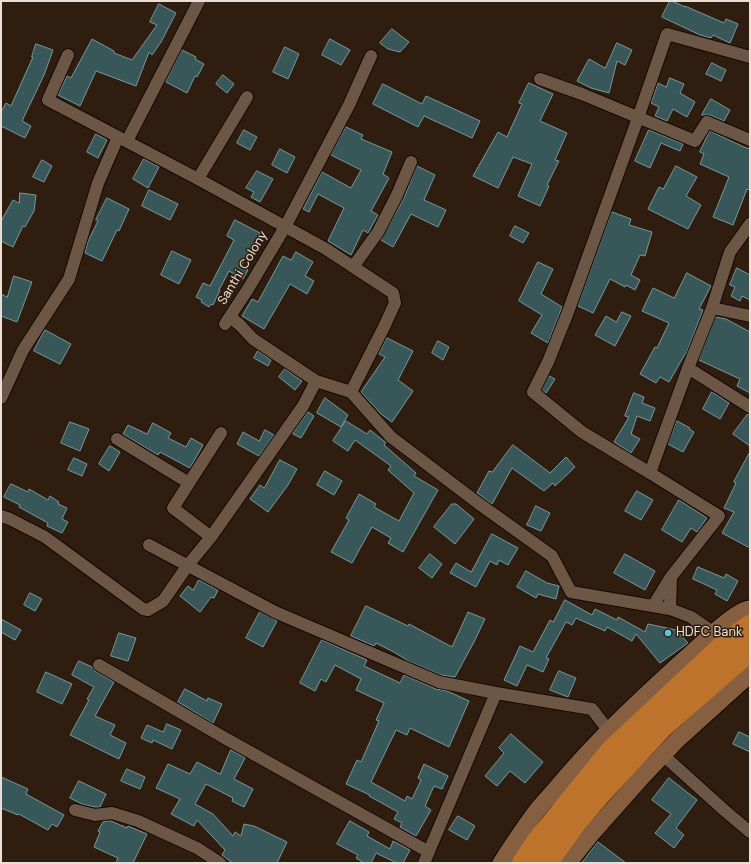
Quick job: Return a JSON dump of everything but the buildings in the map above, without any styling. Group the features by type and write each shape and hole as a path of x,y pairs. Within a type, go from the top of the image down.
{"highway":[{"path":"523,863 537,842 611,751 725,644 750,626"},
{"path":"546,863 576,822 599,795 662,728 750,650"}],"street":[{"path":"1,398 23,350 69,279 98,182 199,1"},
{"path":"653,606 671,577 719,516 582,432 533,392 548,362 568,312 667,34 750,57"},
{"path":"68,55 48,100 198,179 326,249 393,293 395,303 351,392"},
{"name":"Santhi Colony","path":"316,381 253,339 240,325 228,320 285,227 349,105 371,56"},
{"path":"540,79 582,94 695,141 707,122 750,140"},
{"path":"198,179 247,97"},
{"path":"353,267 378,232 411,162"},
{"path":"650,473 688,368 712,308 730,252 750,224"},
{"path":"712,308 750,316"},
{"path":"688,368 750,407"},
{"path":"1,516 45,537 143,609 148,610 163,601 188,565 211,537 303,406 316,381 351,392 391,436 478,503 552,556 571,592 670,609 692,617 714,633"},
{"path":"211,537 173,508 221,433"},
{"path":"117,439 189,483"},
{"path":"149,545 276,612 439,682 592,709 608,730"},
{"path":"670,609 671,577"},
{"path":"501,863 530,819 574,766 608,730 714,633 734,616 746,609 750,609"},
{"path":"100,665 426,858 496,693"},
{"path":"568,863 592,833 677,740 750,674"},
{"path":"663,755 750,832"},
{"path":"75,810 95,815 112,813 138,821 197,848 220,863"}],"place":[{"name":"HDFC Bank","path":"668,633"}]}
